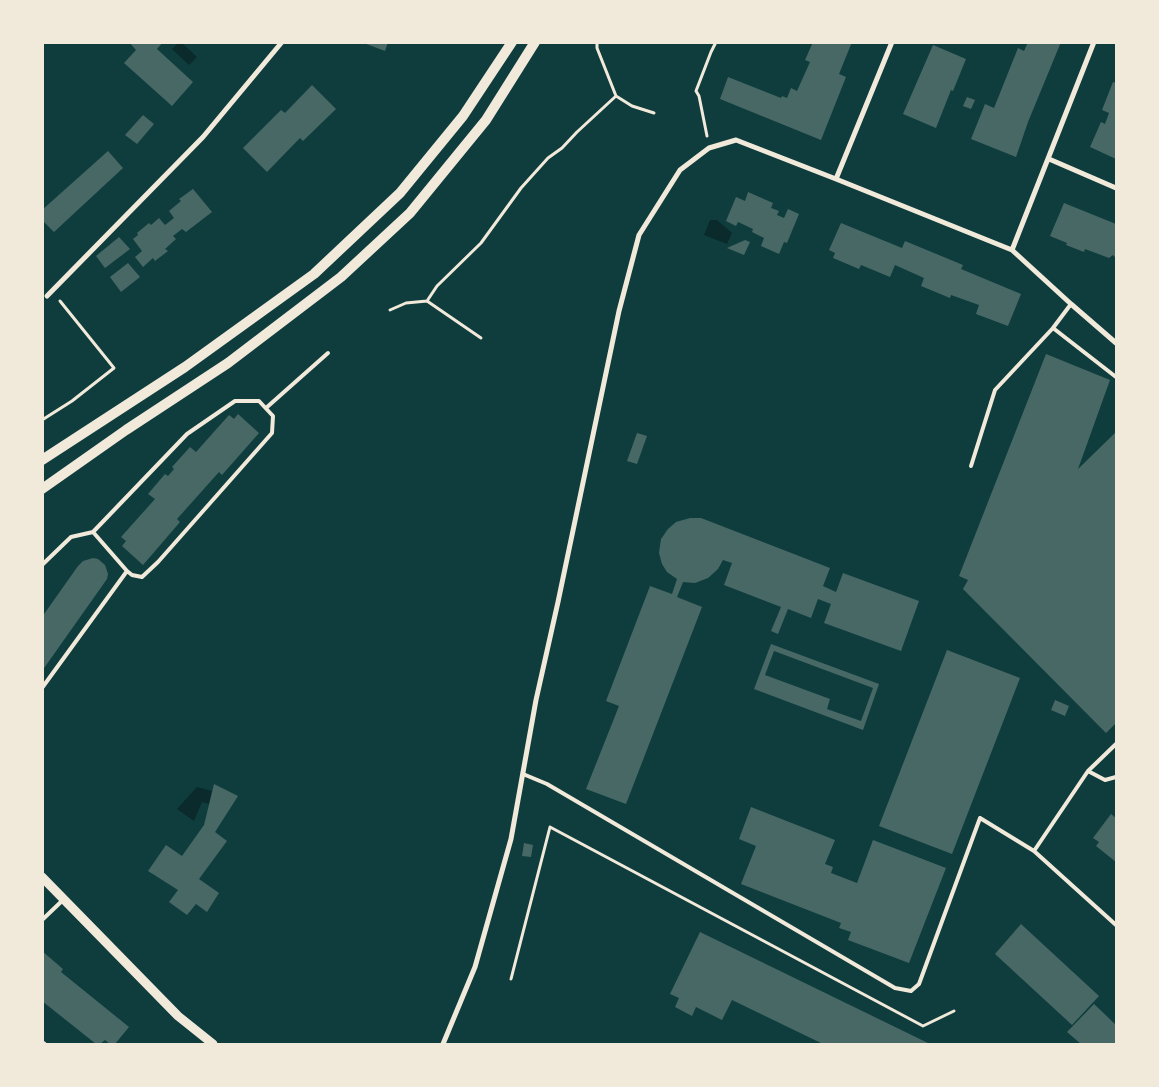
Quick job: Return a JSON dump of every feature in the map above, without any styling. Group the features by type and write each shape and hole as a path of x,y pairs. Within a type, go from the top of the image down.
{"main road":[{"path":"42,460 185,367 314,274 400,193 463,116 512,42"},
{"path":"42,489 228,362 341,277 410,213 486,120 535,42"}],"street":[{"path":"47,296 203,137 282,42"},
{"path":"836,179 892,42"},
{"path":"1012,250 1094,42"},
{"path":"443,1044 475,967 511,838 536,700 618,311 639,234 680,170 709,148 736,140 836,179 1012,250 1116,343"},
{"path":"1049,159 1116,188"},
{"path":"42,877 178,1016 213,1044"}],"lane":[{"path":"971,466 995,390 1053,328 1071,304"},
{"path":"1053,328 1116,377"},
{"path":"266,408 328,353"},
{"path":"42,565 71,537 93,532 187,434 235,401 259,401 273,416 272,433 145,575 137,577 127,571 93,532"},
{"path":"42,688 127,571"},
{"path":"1034,851 1088,771 1116,744"},
{"path":"1088,771 1105,780 1116,777"},
{"path":"523,774 547,784 895,988 911,991 919,984 980,818 1034,851 1116,925"},
{"path":"42,920 63,900"}],"path":[{"path":"597,42 597,48 616,96 632,106 654,113"},
{"path":"709,148 699,96 696,91 716,42"},
{"path":"427,301 437,286 481,243 521,188 548,158 562,148 576,132 616,96"},
{"path":"42,420 72,401 114,368 52,291"},
{"path":"390,310 406,303 427,301 480,338"},
{"path":"511,979 550,827 923,1026 954,1011"}],"water":[{"path":"178,43 182,43 197,57 189,65 172,49"},
{"path":"710,220 717,220 732,233 727,244 704,235"},
{"path":"197,787 212,791 209,804 202,802 194,821 177,809"}],"building":[{"path":"129,42 163,42 157,49 193,82 172,106 124,63 136,50"},
{"path":"361,42 388,42 385,51"},
{"path":"813,42 852,42 839,74 846,77 821,140 720,99 728,77 781,98 782,96 787,98 791,88 797,91 810,62 805,60"},
{"path":"1028,42 1061,42 1028,122 1016,157 971,139 985,104 994,108 1018,48 1024,51"},
{"path":"933,45 966,59 936,128 903,114"},
{"path":"1113,82 1116,83 1116,159 1090,147 1101,122 1105,124 1109,113 1102,110"},
{"path":"312,85 336,109 303,141 300,138 267,172 243,148 281,110 285,113"},
{"path":"967,97 975,100 971,109 963,106"},
{"path":"143,115 154,124 137,144 125,135"},
{"path":"108,151 123,168 54,232 42,220 42,210"},
{"path":"193,189 212,212 186,232 182,229 173,236 176,239 165,249 168,251 155,261 153,258 143,267 135,257 142,251 133,239 149,223 151,225 159,218 165,225 174,218 169,211 181,201 179,199"},
{"path":"748,192 773,203 771,208 779,211 777,215 784,218 788,209 799,214 787,243 784,242 779,254 761,246 764,238 752,232 753,229 738,222 736,226 726,221 736,197 745,201"},
{"path":"1064,203 1116,224 1116,258 1113,255 1109,258 1085,249 1084,252 1050,236"},
{"path":"841,223 902,248 905,241 963,265 961,269 1021,294 1008,326 976,314 979,305 951,295 950,298 921,286 924,278 895,265 890,277 861,265 859,269 833,258 835,253 829,250"},
{"path":"119,237 130,249 105,268 96,256"},
{"path":"745,240 750,242 744,255 727,248"},
{"path":"128,263 140,277 121,292 110,277"},
{"path":"1046,354 1110,380 1078,469 1116,432 1116,723 1106,733 963,589 968,580 959,576"},
{"path":"238,414 259,433 222,475 219,472 177,519 180,522 143,565 122,546 126,541 121,537 155,499 148,494 165,474 168,476 174,469 172,467 190,447 196,452 229,415 234,419"},
{"path":"637,433 647,436 637,464 627,461"},
{"path":"690,518 701,518 830,568 823,586 836,592 843,573 919,601 901,651 824,623 831,604 818,599 811,618 788,609 778,634 771,631 781,607 724,585 732,563 723,560 718,569 708,578 695,583 683,582 677,597 702,607 626,804 586,789 619,706 606,701 650,586 672,594 677,579 667,572 662,564 659,553 661,539 676,522"},
{"path":"93,558 98,559 105,565 108,574 107,579 42,671 42,617 78,566 83,561"},
{"path":"771,644 879,684 863,730 754,689","holes":["774,651 873,688 861,721 827,709 830,699 765,675"]},
{"path":"947,650 1020,678 952,854 879,826"},
{"path":"1055,700 1069,706 1065,716 1051,710"},
{"path":"214,784 238,796 215,832 227,841 199,879 219,893 207,912 196,904 187,915 169,902 178,890 148,871 166,845 182,856 204,825"},
{"path":"751,807 835,840 825,864 833,867 831,873 857,883 873,840 946,868 909,963 848,940 851,932 839,928 841,923 741,884 756,846 739,839"},
{"path":"1111,814 1116,818 1116,862 1096,846 1099,842 1093,838"},
{"path":"524,843 533,845 531,857 522,856"},
{"path":"1021,924 1099,996 1072,1025 995,954"},
{"path":"700,932 930,1044 823,1044 732,1000 722,1020 696,1007 692,1016 675,1007 679,998 670,994"},
{"path":"42,951 63,969 61,972 129,1027 115,1044 110,1044 105,1040 100,1044 96,1044 42,1001"},
{"path":"1094,1004 1116,1025 1116,1044 1081,1044 1067,1032"}]}
